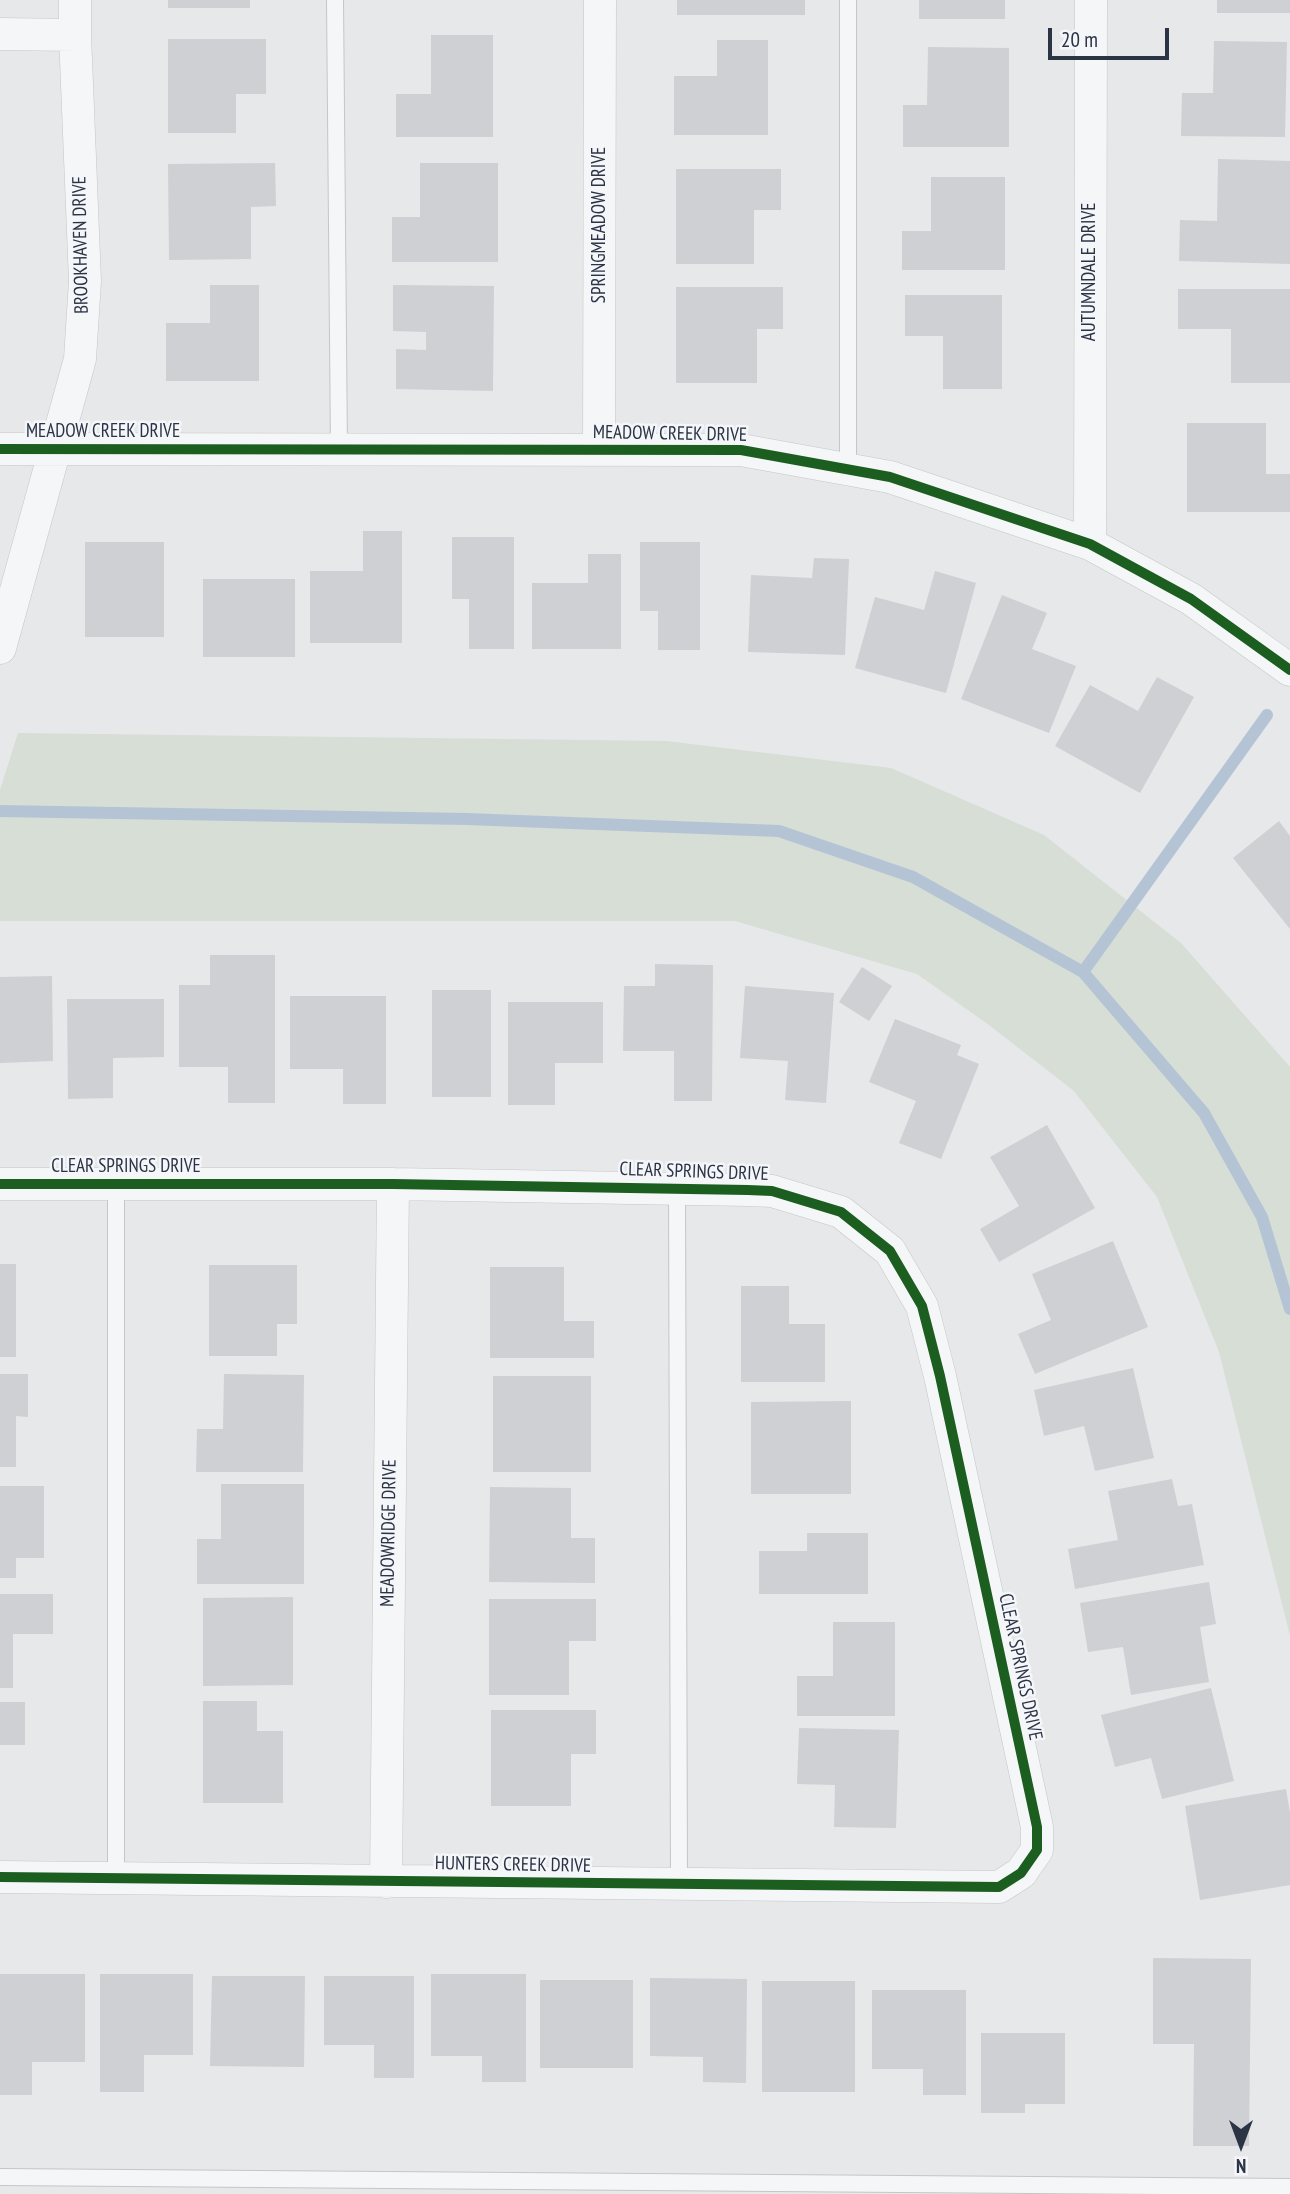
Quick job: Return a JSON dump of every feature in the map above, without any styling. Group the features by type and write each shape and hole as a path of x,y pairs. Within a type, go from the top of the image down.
{"street":[{"name":"BROOKHAVEN DRIVE","path":"0,648 80,359 85,281 75,0"},
{"name":"SPRINGMEADOW DRIVE","path":"599,450 600,0"},
{"name":"AUTUMNDALE DRIVE","path":"1090,544 1091,0"},
{"path":"0,34 75,35"},
{"name":"MEADOW CREEK DRIVE","path":"0,449 741,450 890,477 1090,544 1191,599 1290,670"},
{"name":"CLEAR SPRINGS DRIVE","path":"0,1184 393,1184 772,1191 841,1212 890,1251 922,1306 940,1376 1037,1827 1037,1850 1021,1873"},
{"name":"MEADOWRIDGE DRIVE","path":"386,1882 393,1184"},
{"name":"HUNTERS CREEK DRIVE","path":"0,1877 999,1887 1021,1873"}],"lane":[{"path":"335,0 339,450"},
{"path":"848,0 848,469"},
{"path":"116,1184 116,1878"},
{"path":"677,1188 680,1884"},
{"path":"0,2177 1290,2187"}],"shaded area":[{"path":"18,733 666,741 891,768 1044,835 1181,943 1290,1067 1290,1636 1219,1352 1157,1197 1074,1091 989,1025 917,974 735,921 0,921 0,790"}],"building":[{"path":"168,0 250,0 250,8 168,8"},
{"path":"677,0 805,0 805,15 677,15"},
{"path":"919,0 1005,0 1005,19 919,19"},
{"path":"1217,0 1290,0 1290,13 1217,13"},
{"path":"431,35 493,35 493,137 396,137 396,94 431,94"},
{"path":"168,39 266,39 266,94 236,94 236,133 168,133"},
{"path":"717,40 768,40 768,135 674,135 674,76 717,76"},
{"path":"1214,41 1287,42 1285,137 1181,136 1182,93 1213,93"},
{"path":"928,47 1009,48 1009,147 903,147 903,105 927,105"},
{"path":"1218,159 1290,161 1290,264 1179,261 1180,220 1217,221"},
{"path":"275,163 276,206 251,207 251,259 169,260 168,164"},
{"path":"420,163 498,163 498,262 392,262 392,217 420,217"},
{"path":"676,169 781,169 781,210 754,210 754,264 676,264"},
{"path":"931,177 1005,177 1005,270 902,270 902,231 931,231"},
{"path":"210,285 259,285 259,381 166,381 166,323 210,323"},
{"path":"393,285 494,286 493,391 396,389 396,349 426,350 426,332 393,331"},
{"path":"676,287 783,287 783,329 757,329 757,383 676,383"},
{"path":"1178,289 1290,289 1290,383 1231,383 1231,329 1178,329"},
{"path":"905,295 1002,295 1002,389 943,389 943,336 905,336"},
{"path":"1187,423 1266,423 1266,474 1290,474 1290,512 1187,512"},
{"path":"363,531 402,531 402,643 310,643 310,571 363,571"},
{"path":"452,537 514,537 514,649 469,649 469,599 452,599"},
{"path":"85,542 164,542 164,637 85,637"},
{"path":"640,542 700,542 700,650 658,650 658,611 640,611"},
{"path":"588,554 621,554 621,649 532,649 532,583 588,583"},
{"path":"814,558 849,559 845,655 748,652 751,575 812,578"},
{"path":"935,571 976,583 946,693 855,668 875,597 924,610"},
{"path":"203,579 295,579 295,657 203,657"},
{"path":"1002,595 1047,613 1032,649 1076,666 1049,733 961,699"},
{"path":"1157,677 1194,697 1140,793 1055,746 1090,685 1138,711"},
{"path":"1279,821 1290,836 1290,929 1233,858"},
{"path":"210,955 275,955 275,1103 228,1103 228,1067 179,1067 179,985 210,985"},
{"path":"655,964 713,965 712,1101 674,1101 674,1051 623,1051 624,986 655,986"},
{"path":"862,967 892,986 869,1021 839,1002"},
{"path":"52,976 53,1061 0,1063 0,977"},
{"path":"745,986 834,993 826,1103 785,1100 788,1061 740,1058"},
{"path":"432,990 491,990 491,1097 432,1097"},
{"path":"290,996 386,996 386,1104 343,1104 343,1069 290,1069"},
{"path":"67,999 164,999 164,1057 113,1058 113,1098 68,1099"},
{"path":"508,1002 603,1002 603,1063 555,1063 555,1105 508,1105"},
{"path":"895,1019 961,1045 957,1055 979,1064 941,1159 899,1143 916,1101 869,1082"},
{"path":"1047,1125 1095,1208 999,1262 980,1229 1019,1206 990,1157"},
{"path":"1113,1241 1148,1327 1035,1374 1018,1334 1051,1320 1032,1274"},
{"path":"0,1264 16,1264 16,1357 0,1357"},
{"path":"209,1265 297,1265 297,1324 277,1324 277,1356 209,1356"},
{"path":"490,1267 564,1267 564,1321 594,1321 594,1358 490,1358"},
{"path":"741,1286 789,1286 789,1324 825,1324 825,1382 741,1382"},
{"path":"1133,1368 1154,1458 1095,1471 1084,1426 1044,1436 1034,1390"},
{"path":"0,1374 28,1374 28,1417 16,1416 16,1467 0,1467"},
{"path":"224,1374 304,1375 303,1472 196,1472 197,1429 223,1429"},
{"path":"493,1376 591,1376 591,1472 493,1472"},
{"path":"851,1401 851,1494 751,1494 751,1402"},
{"path":"1172,1479 1178,1506 1192,1504 1204,1565 1075,1589 1068,1549 1118,1540 1108,1491"},
{"path":"221,1484 304,1484 304,1584 197,1584 197,1539 221,1539"},
{"path":"0,1486 44,1486 44,1558 16,1558 16,1578 0,1578"},
{"path":"490,1487 571,1488 571,1538 595,1538 595,1583 489,1582"},
{"path":"807,1533 868,1533 868,1594 759,1594 759,1551 807,1551"},
{"path":"1209,1582 1216,1624 1200,1627 1209,1682 1131,1695 1123,1647 1088,1652 1080,1603"},
{"path":"0,1594 53,1594 53,1634 13,1634 13,1688 0,1688"},
{"path":"293,1597 293,1685 203,1686 203,1598"},
{"path":"489,1599 596,1599 596,1641 569,1641 569,1695 489,1695"},
{"path":"833,1622 895,1622 895,1716 797,1716 797,1676 833,1676"},
{"path":"1211,1688 1234,1781 1162,1799 1151,1758 1115,1767 1101,1715"},
{"path":"203,1701 257,1701 257,1731 283,1731 283,1803 203,1803"},
{"path":"0,1702 25,1702 25,1745 0,1745"},
{"path":"491,1710 596,1710 596,1754 571,1754 571,1806 491,1806"},
{"path":"799,1728 899,1730 896,1828 834,1827 835,1785 797,1784"},
{"path":"1286,1789 1290,1813 1290,1885 1200,1900 1185,1806"},
{"path":"1153,1958 1251,1959 1249,2146 1193,2146 1194,2044 1153,2044"},
{"path":"0,1974 85,1974 85,2062 32,2062 32,2095 0,2095"},
{"path":"100,1974 193,1974 193,2055 144,2055 144,2092 100,2092"},
{"path":"431,1974 526,1974 526,2082 482,2082 482,2056 431,2056"},
{"path":"212,1976 305,1976 304,2067 210,2066"},
{"path":"324,1976 414,1976 414,2078 374,2078 374,2045 324,2045"},
{"path":"650,1978 747,1979 746,2083 703,2082 703,2057 650,2056"},
{"path":"540,1980 633,1980 633,2068 540,2068"},
{"path":"762,1981 855,1981 855,2092 762,2092"},
{"path":"872,1990 966,1990 966,2095 923,2095 923,2069 872,2069"},
{"path":"981,2033 1065,2033 1065,2104 1025,2104 1025,2113 981,2113"}],"waterway":[{"path":"1083,972 1267,715"},
{"path":"0,811 467,819 779,831 913,877 1083,972 1204,1113 1262,1217 1290,1309"}],"cycle path":[{"path":"0,449 741,450 890,477 1090,544 1191,599 1290,670"},
{"path":"0,1184 393,1184 748,1190 772,1191 841,1212 890,1251 922,1306 940,1376 1037,1827 1037,1850 1021,1873 999,1887 0,1877"}]}
